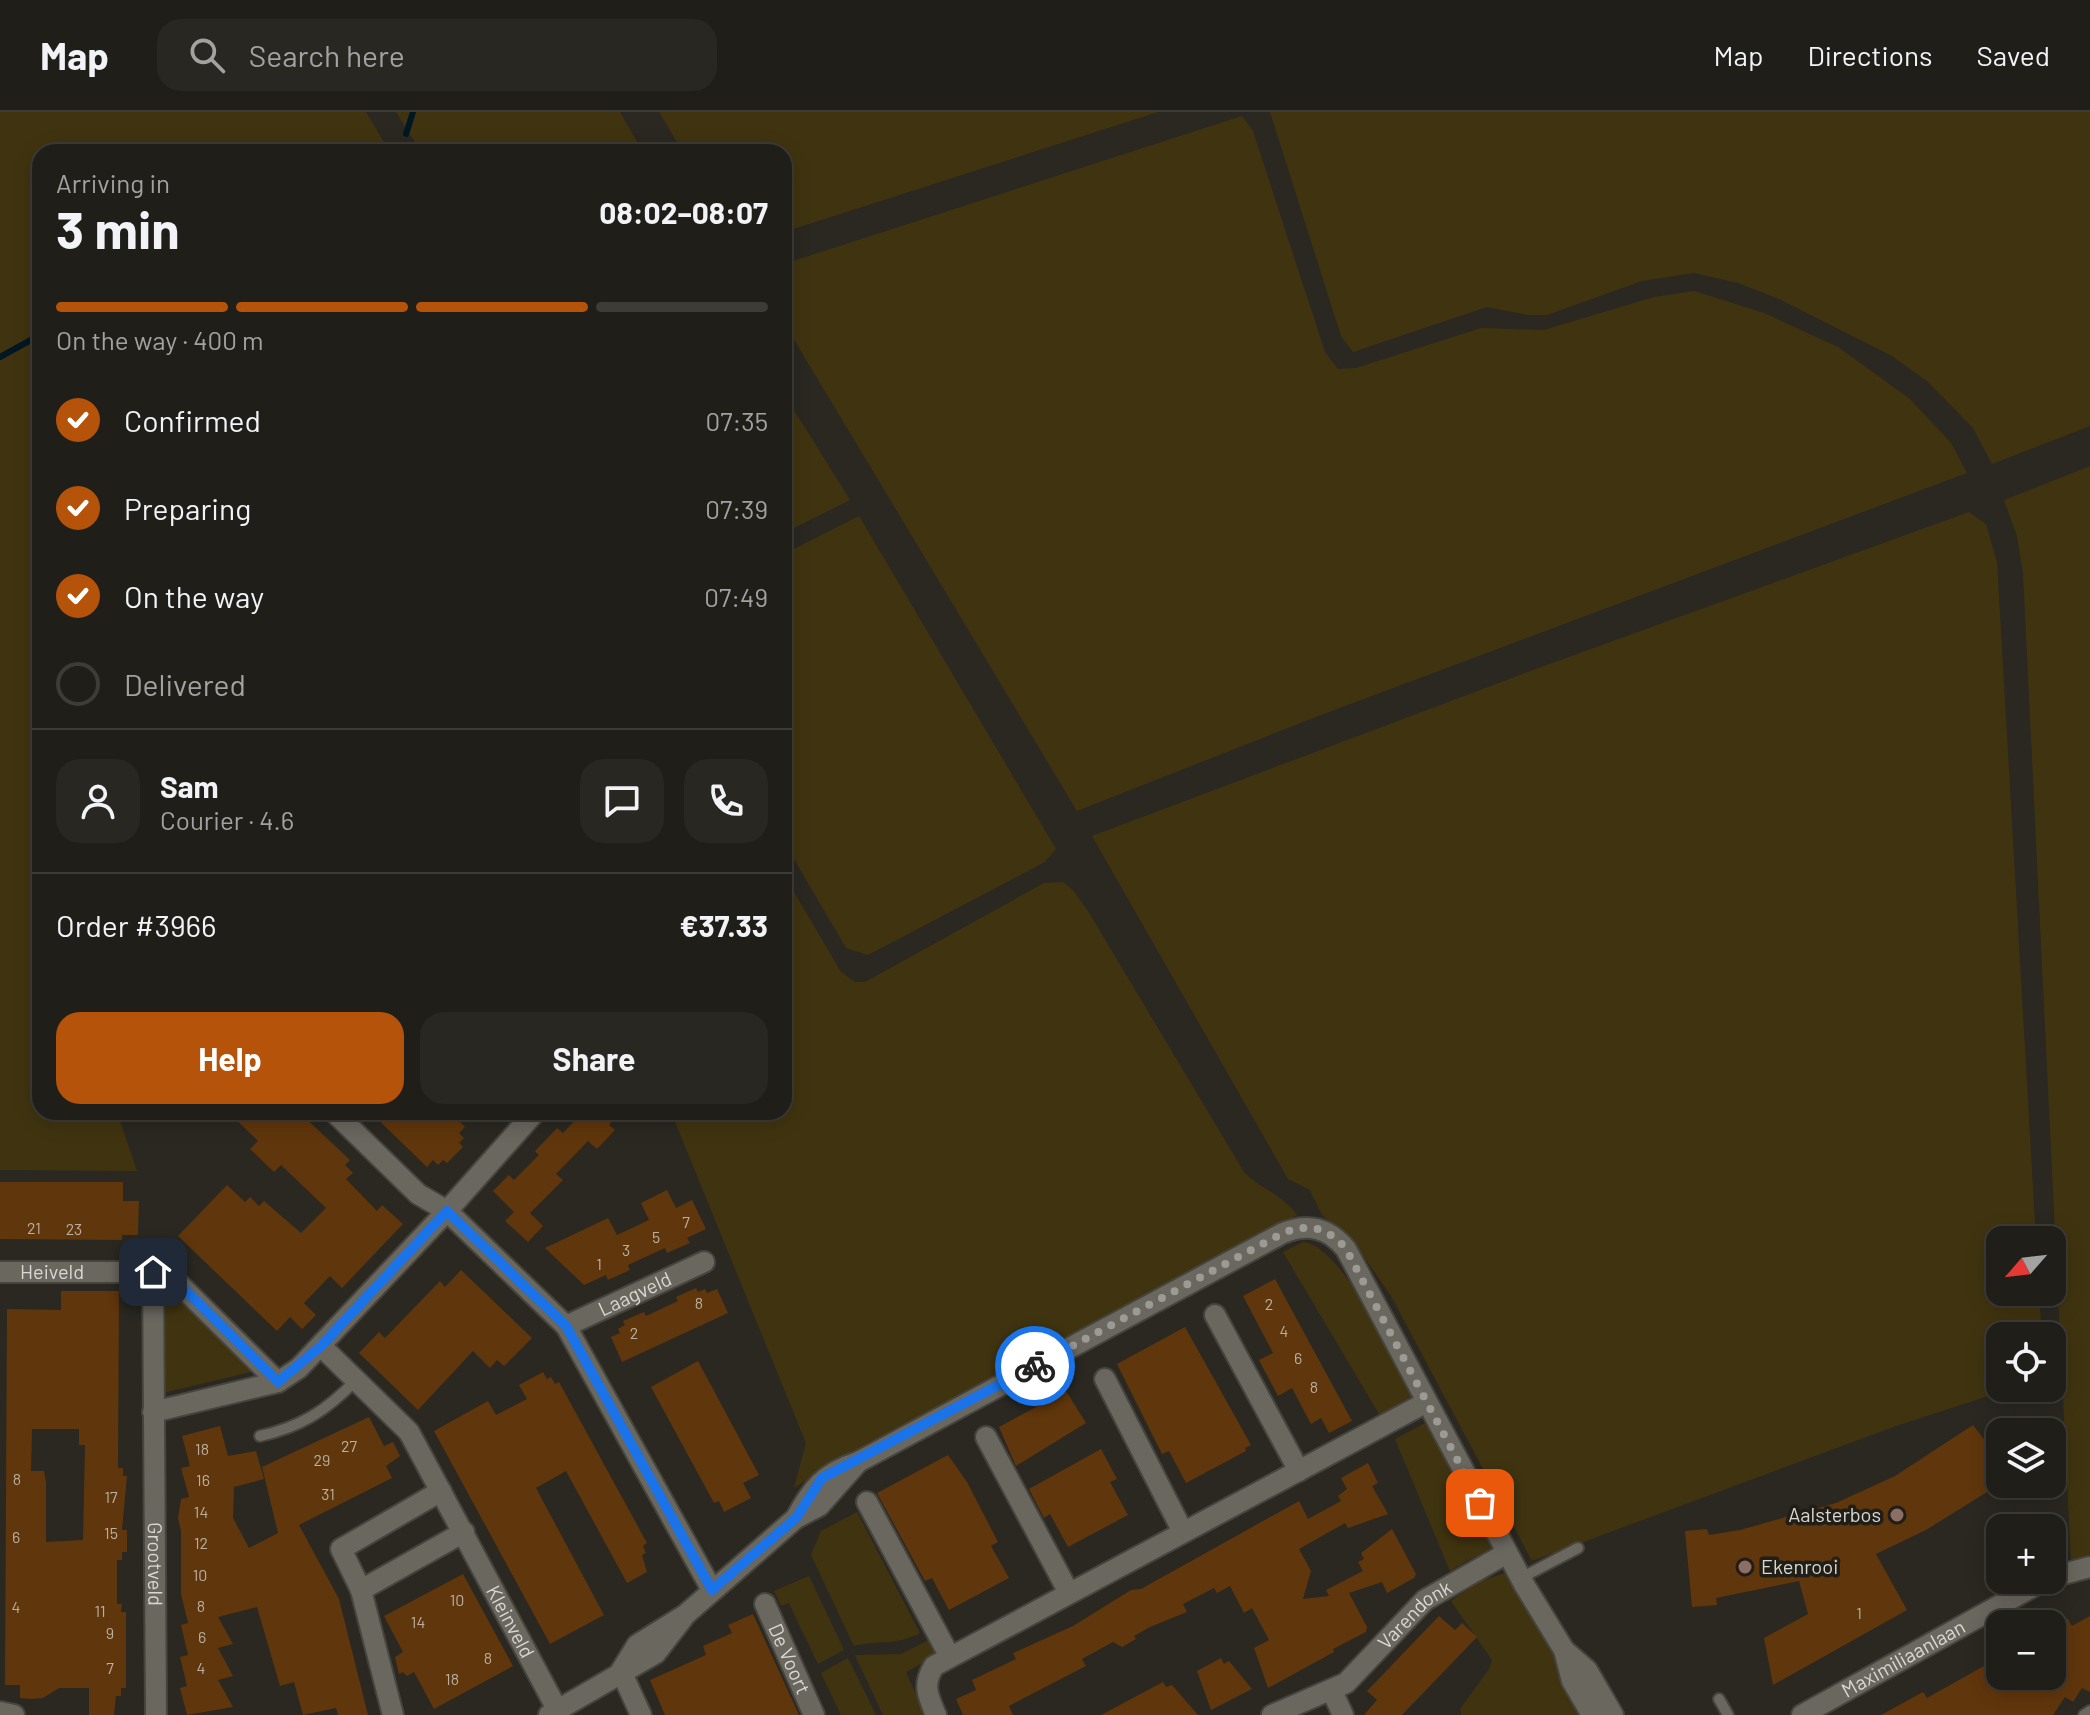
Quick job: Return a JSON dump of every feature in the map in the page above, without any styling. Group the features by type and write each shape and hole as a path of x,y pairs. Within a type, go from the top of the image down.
{"street":[{"path":"342,1120 418,1194 447,1211 566,1326 712,1590"},
{"path":"153,1412 278,1382 321,1346 528,1120"},
{"path":"554,1713 656,1653 685,1615 796,1518 831,1496 858,1462 1299,1227 1323,1230 1346,1249 1507,1553 1564,1650 1572,1681 1592,1715"},
{"name":"Laagveld","path":"566,1326 704,1262"},
{"name":"Heiveld","path":"0,1272 153,1272"},
{"path":"153,1272 177,1282 278,1382"},
{"name":"Grootveld","path":"153,1272 156,1715"},
{"path":"1215,1315 1299,1471"},
{"name":"Kleinveld","path":"321,1346 409,1432 464,1532 554,1713"},
{"path":"1105,1379 1183,1532"},
{"path":"936,1715 926,1691 926,1678 934,1666 1427,1402"},
{"path":"986,1437 1069,1593"},
{"path":"393,1715 361,1590 341,1549 441,1491"},
{"path":"867,1502 950,1657"},
{"path":"361,1590 464,1532"},
{"name":"Varendonk","path":"1272,1715 1346,1683 1436,1591 1507,1553"},
{"path":"2066,1573 2090,1567"},
{"name":"Maximiliaanlaan","path":"1802,1715 2020,1594"},
{"name":"De Voort","path":"765,1604 814,1715"},
{"path":"1564,1650 1587,1670 1613,1715"},
{"path":"621,1671 641,1715"},
{"path":"1332,1691 1343,1715"},
{"path":"0,1712 14,1715"}],"lane":[{"path":"260,1436 304,1423 326,1410 355,1381"},
{"path":"1521,1578 1578,1548"},
{"path":"1719,1699 1728,1715"},
{"path":"2084,1715 2090,1711"}],"shaded area":[{"path":"0,112 366,112 385,144 32,144 32,1120 120,1120 137,1171 0,1170"},
{"path":"396,112 620,112 638,144 416,144"},
{"path":"659,112 1158,112 792,229 792,144 678,144"},
{"path":"1270,112 2090,112 2090,426 1992,464 1973,428 1928,382 1892,356 1781,300 1738,283 1694,273 1642,281 1547,315 1528,315 1487,307 1353,352 1341,336"},
{"path":"1242,116 1253,131 1325,352 1338,369 1356,368 1481,328 1544,330 1654,297 1694,291 1764,313 1838,347 1910,399 1951,443 1967,473 1321,715 1077,811 792,336 792,261"},
{"path":"792,407 850,500 792,529"},
{"path":"2090,466 2090,1561 2071,1562 2063,1402 2066,1402 2066,1322 2059,1322 2059,1306 2066,1306 2066,1226 2055,1226 2023,573 2017,536 2004,500"},
{"path":"1969,512 1986,524 1997,562 2035,1226 1986,1226 1986,1306 2040,1306 2041,1322 1986,1322 1986,1397 1896,1426 1532,1561 1391,1296 1351,1238 1322,1215 1310,1190 1288,1179 1092,836 1544,666"},
{"path":"859,516 1056,849 1045,862 868,955 846,948 792,856 792,550"},
{"path":"1063,882 1088,911 1244,1172 1285,1202 1297,1215 828,1466 794,1488 806,1443 674,1120 792,1120 792,889 841,972 855,982 865,982 1044,883"},
{"path":"1303,1242 1319,1248 1351,1285 1416,1401 1382,1419 1283,1252"},
{"path":"166,1286 171,1287 255,1371 163,1393 162,1290"},
{"path":"1427,1422 1496,1550 1468,1560 1450,1571 1395,1439"},
{"path":"857,1512 920,1633 902,1640 854,1646 811,1555 821,1531"},
{"path":"1508,1572 1586,1715 1461,1715 1460,1709 1489,1669 1492,1660 1451,1601 1478,1582"},
{"path":"809,1576 844,1650 818,1664 789,1603 781,1606 774,1591"},
{"path":"929,1640 939,1654 906,1672 925,1715 883,1715 855,1655 901,1654"},
{"path":"848,1658 876,1715 841,1715 821,1673"}],"building":[{"path":"236,1120 308,1120 350,1160 345,1165 353,1173 346,1179 377,1211 382,1205 403,1224 342,1288 330,1276 304,1303 316,1315 302,1329 290,1317 277,1331 178,1236 227,1185 245,1202 250,1197 259,1206 264,1201 301,1233 326,1208 281,1165 274,1172 250,1149 258,1141"},
{"path":"378,1120 458,1120 465,1127 459,1133 464,1138 459,1143 463,1147 447,1163 443,1160 438,1165 433,1160 427,1167"},
{"path":"575,1120 613,1120 609,1125 615,1130 597,1149 588,1141 556,1174 563,1180 530,1213 543,1226 528,1242 505,1221 514,1212 493,1191 509,1175 514,1180 539,1155 535,1151 557,1128 563,1133"},
{"path":"0,1182 123,1182 123,1201 139,1201 138,1235 122,1235 122,1240 0,1239"},
{"path":"667,1190 676,1208 692,1200 706,1229 687,1238 690,1243 667,1253 665,1248 628,1265 630,1270 608,1280 606,1275 584,1285 545,1248 608,1218 617,1235 649,1220 641,1203"},
{"path":"461,1270 532,1338 504,1366 497,1360 490,1368 473,1351 418,1410 359,1353 379,1332 385,1338 440,1281 445,1287"},
{"path":"1275,1279 1352,1421 1329,1433 1321,1418 1311,1424 1292,1388 1278,1396 1259,1360 1273,1353 1243,1296"},
{"path":"696,1288 698,1292 705,1289 707,1293 717,1289 728,1313 622,1362 611,1337 620,1333 618,1329 625,1325 623,1321 644,1312 646,1316 678,1301 676,1297"},
{"path":"61,1291 119,1291 118,1468 123,1468 123,1476 127,1476 122,1530 127,1530 127,1552 122,1552 122,1560 117,1560 117,1604 122,1604 121,1612 126,1612 126,1688 121,1688 121,1696 116,1696 114,1715 89,1715 89,1688 59,1688 43,1698 31,1699 20,1698 20,1685 5,1685 7,1309 61,1310","holes":["32,1429 79,1429 79,1445 85,1445 83,1540 46,1542 46,1483 44,1471 31,1471"]},
{"path":"1185,1327 1251,1445 1245,1448 1246,1451 1186,1483 1169,1451 1162,1454 1117,1364"},
{"path":"698,1361 759,1475 743,1483 751,1498 724,1512 719,1501 714,1503 651,1387"},
{"path":"543,1372 555,1384 559,1382 647,1543 643,1546 646,1553 642,1555 647,1572 627,1583 566,1471 536,1488 604,1615 550,1644 434,1431 488,1401 496,1415 527,1399 519,1385"},
{"path":"1066,1391 1086,1423 1016,1466 999,1427"},
{"path":"369,1417 384,1446 393,1442 400,1456 386,1466 392,1478 299,1525 339,1599 368,1715 338,1715 336,1708 303,1715 294,1682 280,1686 257,1607 218,1617 233,1644 218,1648 233,1676 218,1680 233,1707 187,1715 180,1688 187,1686 180,1657 188,1655 181,1625 188,1623 181,1594 181,1531 178,1518 181,1499 189,1497 181,1468 190,1466 182,1436 220,1426 228,1456 256,1451 264,1479 234,1487 233,1518 249,1548 278,1533 262,1467"},
{"path":"1973,1425 1986,1442 1986,1493 1926,1530 1876,1554 1907,1610 1773,1685 1764,1638 1808,1614 1799,1581 1716,1598 1717,1605 1692,1607 1685,1531 1707,1529 1709,1535 1740,1530 1836,1503 1895,1476"},
{"path":"1101,1449 1117,1479 1110,1482 1128,1515 1068,1547 1050,1514 1044,1518 1029,1489"},
{"path":"948,1455 967,1482 998,1542 991,1546 1009,1578 949,1610 932,1578 925,1581 877,1493"},
{"path":"1368,1463 1378,1483 1372,1486 1388,1514 1348,1528 1345,1523 1299,1549 1311,1571 1303,1599 1329,1596 1326,1590 1363,1571 1358,1562 1364,1559 1361,1553 1392,1529 1416,1574 1387,1593 1382,1582 1349,1593 1367,1627 1366,1632 1333,1649 1334,1652 1268,1688 1254,1648 1269,1640 1252,1608 1244,1613 1230,1586 1217,1593 1214,1588 1183,1604 1187,1612 1150,1627 1122,1647 1113,1642 1082,1659 1086,1666 1009,1706 1013,1715 963,1715 956,1699 976,1690 972,1680 1016,1659 1013,1653 1073,1626 1131,1590 1141,1589 1299,1501 1308,1519 1341,1501 1338,1496 1347,1489 1341,1478"},
{"path":"463,1574 513,1666 434,1709 414,1672 407,1676 403,1672 399,1674 395,1657 403,1652 384,1616"},
{"path":"753,1614 799,1715 665,1715 650,1680 706,1655 703,1646 732,1633 728,1625"},
{"path":"1439,1616 1455,1630 1462,1623 1477,1637 1402,1715 1364,1715 1377,1700 1367,1691"},
{"path":"2090,1616 2090,1692 2082,1688 2073,1702 2065,1697 2053,1715 1881,1715 1923,1692 1927,1698 1986,1665 1986,1690 2066,1690 2066,1620 2072,1626"},
{"path":"1221,1658 1224,1664 1229,1661 1252,1689 1211,1710 1197,1671"},
{"path":"1163,1682 1166,1687 1172,1685 1198,1715 1101,1715"}],"waterway":[{"path":"406,134 413,112"},
{"path":"0,357 32,339"}],"way so far":[{"path":"1035,1366 1283,1233 1311,1226 1339,1240 1346,1249 1480,1503"}],"place":[{"name":"Aalsterbos","path":"1897,1515"},
{"name":"Ekenrooi","path":"1745,1567"}],"route":[{"path":"153,1272 177,1282 278,1382 299,1368 321,1346 447,1211 566,1326 712,1590 796,1518 822,1478 834,1470 858,1462 1035,1366"}]}
